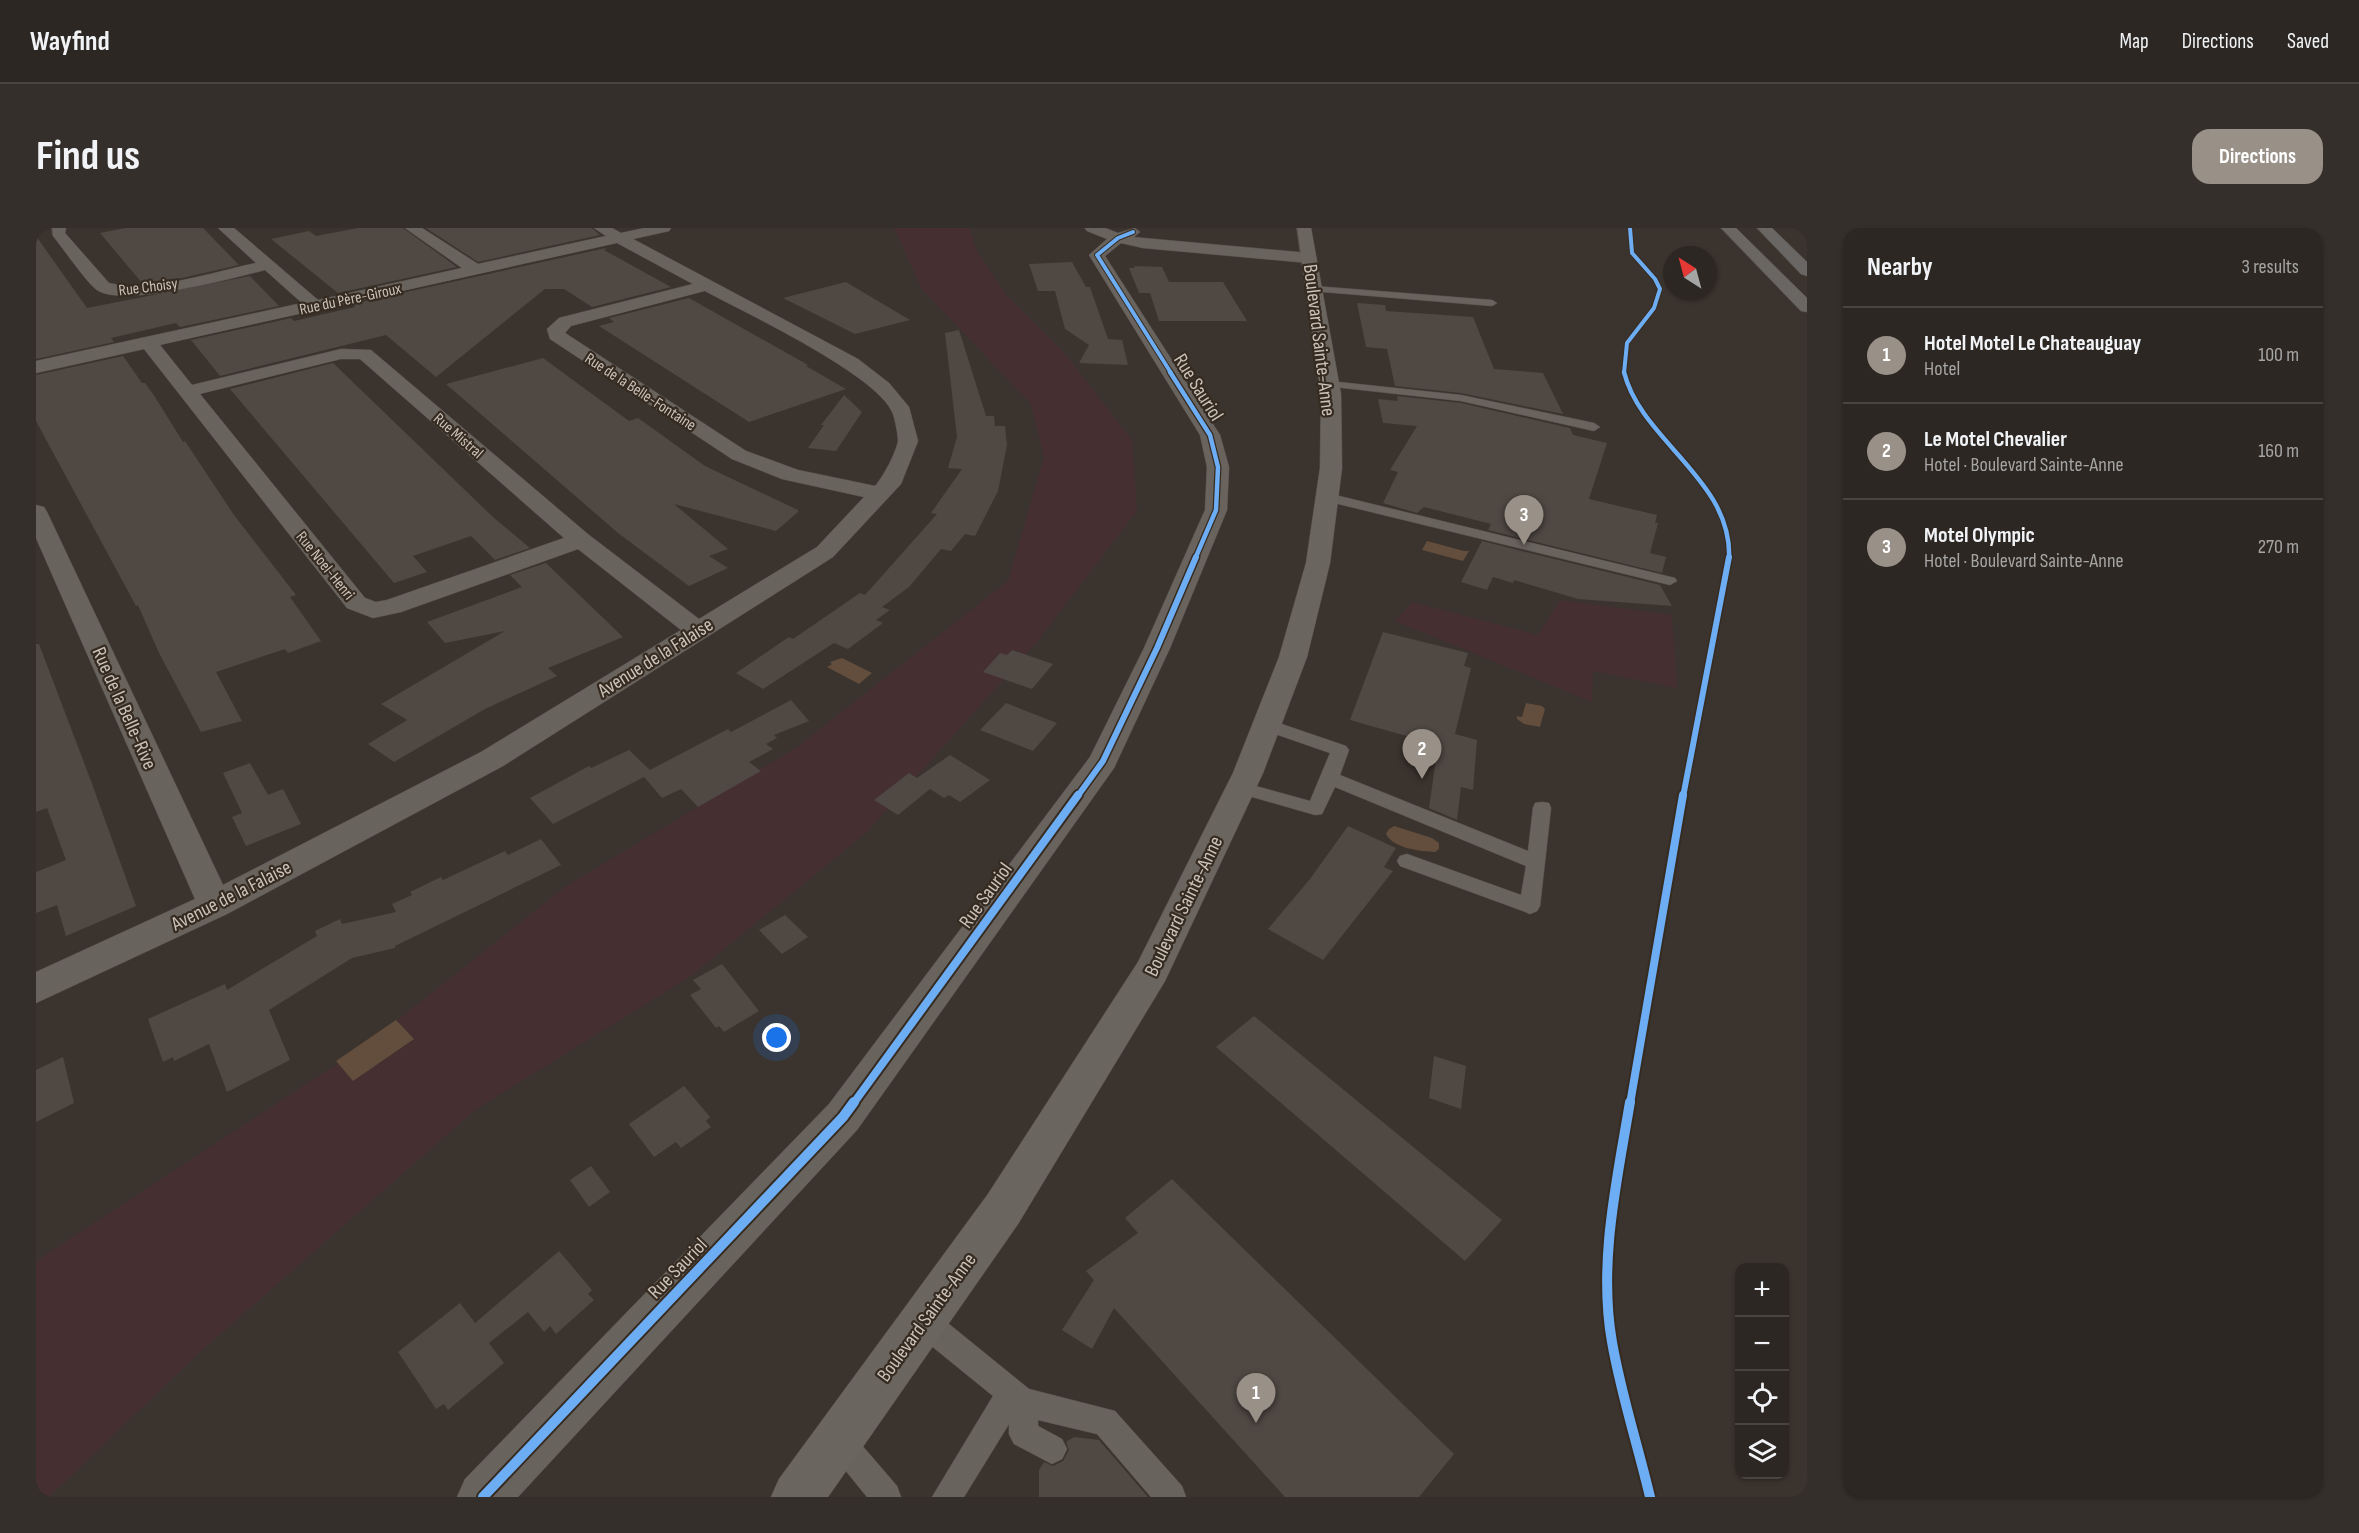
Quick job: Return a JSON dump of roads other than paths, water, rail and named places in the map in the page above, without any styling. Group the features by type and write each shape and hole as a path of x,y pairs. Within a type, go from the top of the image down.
{"highway":[{"path":"1728,228 1807,307"},
{"path":"1764,228 1807,271"}],"main road":[{"name":"Boulevard Sainte-Anne","path":"797,1497 1004,1209 1152,971 1241,788 1267,725 1293,657 1315,573 1331,468 1329,384 1309,256"}],"street":[{"name":"Rue Choisy","path":"59,228 58,233 103,287 111,291 148,289 268,265"},
{"path":"225,228 315,306"},
{"path":"412,228 477,271"},
{"name":"Rue du Père-Giroux","path":"36,367 477,271 612,234 664,228"},
{"path":"1116,231 1207,250 1309,256"},
{"name":"Rue Sauriol","path":"483,1497 843,1117 1102,761 1161,638 1216,510 1218,467 1210,435 1097,255 1116,231"},
{"name":"Avenue de la Falaise","path":"36,988 215,905 492,759 825,552 893,480 908,441 902,411 882,387 851,363 612,234"},
{"name":"Rue de la Belle-Fontaine","path":"705,286 565,322 556,329 556,335 739,455 763,468 796,478 879,493"},
{"name":"Rue Noel-Henri","path":"148,342 356,603 373,609 392,607 581,540"},
{"name":"Rue Mistral","path":"186,392 341,354 365,354 581,540 697,630"},
{"name":"Rue de la Belle-Rive","path":"36,512 215,905"}],"lane":[{"path":"1309,256 1362,293 1492,303"},
{"path":"1360,279 1362,293"},
{"path":"1329,384 1461,398 1594,427"},
{"path":"1327,497 1670,581"},
{"path":"1241,788 1315,809 1330,778 1340,750 1267,725"},
{"path":"1330,778 1536,862"},
{"path":"1407,861 1530,906 1542,808"},
{"path":"923,1321 1016,1398 1105,1421 1135,1464 1171,1497"},
{"path":"1016,1398 1024,1434 1052,1449"},
{"path":"947,1497 1016,1398"},
{"path":"838,1439 886,1497"}],"place":[{"name":"Motel Olympic","path":"1524,545"},
{"name":"Le Motel Chevalier","path":"1422,779"},
{"name":"Hotel Motel Le Chateauguay","path":"1256,1423"}]}
